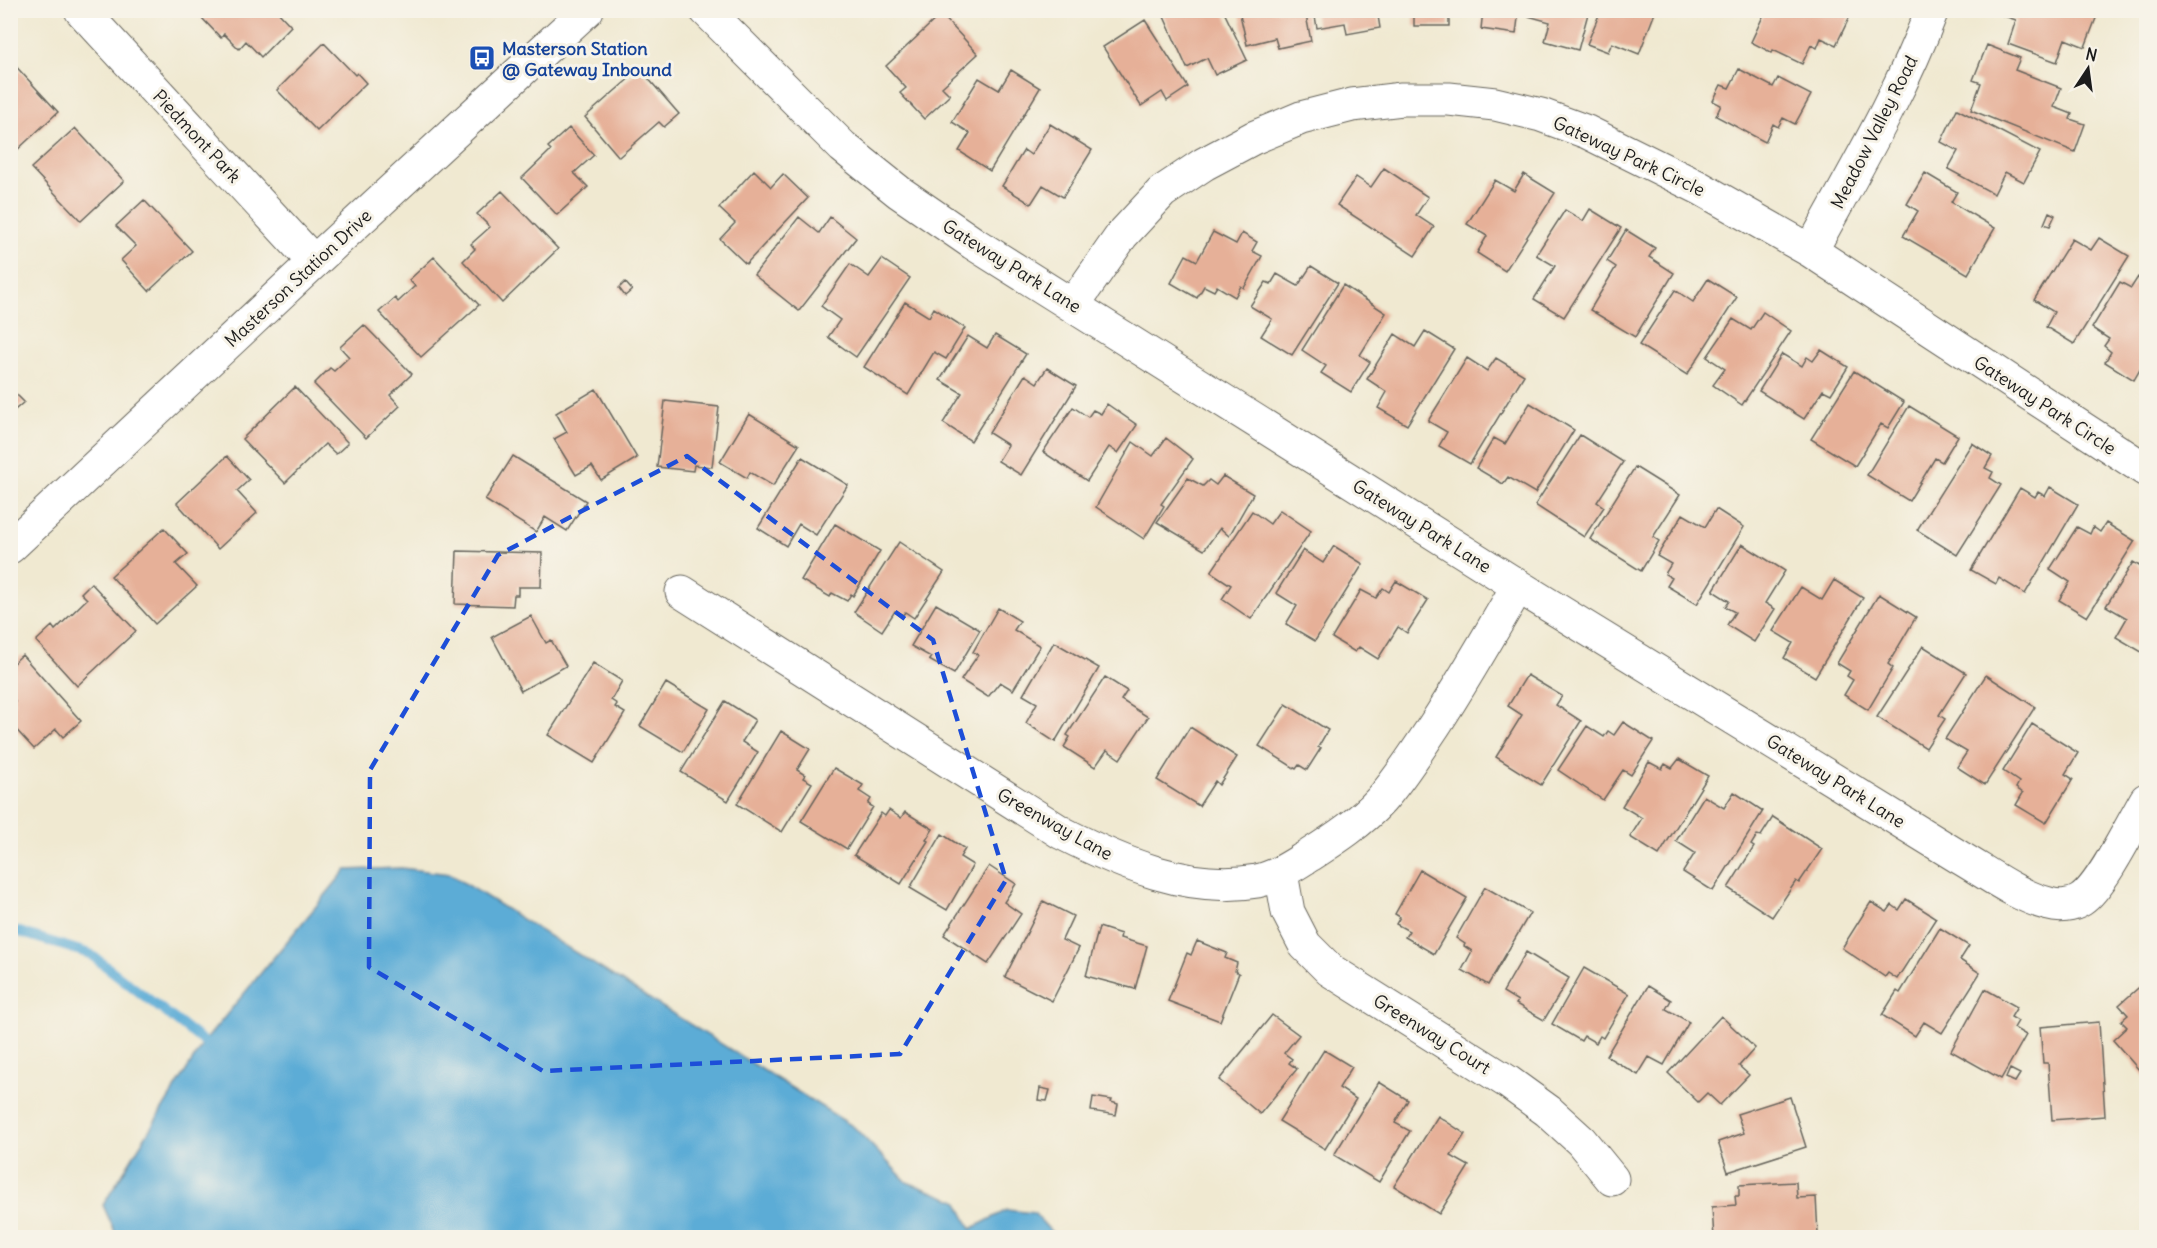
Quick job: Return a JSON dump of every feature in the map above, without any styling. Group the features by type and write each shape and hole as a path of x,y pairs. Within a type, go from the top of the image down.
{"street":[{"name":"Piedmont Park","path":"81,10 314,262"},
{"name":"Masterson Station Drive","path":"10,547 587,10"},
{"name":"Gateway Park Lane","path":"706,10 827,131 871,170 973,243 1518,586 1959,857 2019,891 2050,904 2065,906 2079,901 2095,888 2146,800"},
{"name":"Meadow Valley Road","path":"1811,251 1881,125 1920,42 1932,10"},
{"name":"Gateway Park Circle","path":"1073,305 1122,235 1162,192 1204,164 1253,138 1301,118 1352,105 1402,99 1449,99 1495,104 1541,115 1587,132 1700,188 1811,251 2146,471"},
{"name":"Greenway Lane","path":"682,592 1062,833 1105,855 1158,874 1211,883 1257,881 1281,873 1340,836 1380,801 1407,768 1467,675 1518,586"},
{"name":"Greenway Court","path":"1281,873 1288,912 1305,945 1330,970 1508,1082 1548,1111 1581,1141 1612,1179"}],"highlighted area":[{"path":"687,456 933,640 1006,880 900,1054 543,1071 369,967 370,770 498,555"}],"water":[{"path":"401,868 450,874 854,1127 907,1182 957,1201 971,1229 1007,1210 1034,1213 1056,1237 117,1237 103,1205 204,1042 346,870"}],"building":[{"path":"208,10 276,10 291,26 261,57 246,41 239,49 224,34 221,38 201,17"},
{"path":"1161,10 1223,10 1247,60 1215,75 1207,58 1187,68"},
{"path":"1239,10 1305,10 1311,41 1278,48 1275,38 1247,45"},
{"path":"1314,10 1377,10 1380,28 1347,34 1345,23 1317,28"},
{"path":"1414,10 1449,10 1449,26 1414,26"},
{"path":"1483,10 1519,10 1516,34 1481,29"},
{"path":"1529,10 1589,10 1578,50 1545,41 1550,22 1528,16"},
{"path":"1601,10 1656,10 1639,54 1612,43 1608,52 1587,44"},
{"path":"1766,10 1845,10 1851,14 1836,45 1821,38 1817,48 1811,45 1802,64 1751,42"},
{"path":"1999,10 2090,10 2098,13 2085,47 2065,39 2057,62 2008,44 2016,20 1998,14"},
{"path":"941,14 978,54 942,87 950,95 924,119 900,93 906,88 886,66"},
{"path":"1145,20 1188,87 1167,101 1162,92 1141,106 1103,47"},
{"path":"324,43 366,83 317,131 277,90"},
{"path":"1987,45 2020,58 2015,70 2061,88 2054,107 2072,114 2070,119 2085,124 2075,152 1971,110 1981,83 1973,80"},
{"path":"10,60 58,112 15,152 10,146"},
{"path":"640,69 679,114 664,127 659,122 619,157 585,117"},
{"path":"1739,69 1773,87 1778,78 1811,95 1795,124 1783,118 1778,127 1773,124 1765,142 1716,116 1721,105 1713,101 1721,85 1729,88"},
{"path":"1011,70 1040,88 990,171 959,151 970,133 952,122 979,78 999,90"},
{"path":"1957,109 2040,152 2024,182 2005,172 1994,194 1948,169 1958,151 1941,142"},
{"path":"1050,124 1092,150 1063,197 1043,185 1031,204 1002,186 1024,150 1031,155"},
{"path":"75,128 124,181 81,221 31,168"},
{"path":"569,128 594,155 574,173 588,187 557,215 522,178 551,150 548,147"},
{"path":"1384,168 1428,197 1416,215 1434,227 1415,256 1337,205 1356,177 1371,187"},
{"path":"754,170 771,187 783,174 808,198 746,264 720,239 735,223 719,208"},
{"path":"1925,173 1957,192 1951,202 1995,228 1968,274 1903,236 1918,211 1907,204"},
{"path":"1524,174 1555,193 1505,271 1477,253 1487,236 1467,224 1495,180 1514,191"},
{"path":"502,191 558,249 502,303 463,261 475,249 471,244 490,227 477,214"},
{"path":"144,200 192,251 149,291 121,260 136,246 116,226"},
{"path":"1590,209 1621,228 1564,317 1534,299 1555,266 1536,255 1565,210 1583,221"},
{"path":"2049,212 2055,215 2050,226 2044,224"},
{"path":"799,217 819,233 830,217 856,238 799,311 754,275"},
{"path":"1626,230 1655,248 1649,257 1674,273 1635,337 1590,310 1616,267 1607,261"},
{"path":"1213,232 1236,244 1242,233 1257,242 1252,251 1262,256 1244,288 1241,286 1235,297 1217,286 1214,291 1204,286 1197,298 1171,283 1186,255 1197,261"},
{"path":"2099,238 2129,256 2074,344 2046,327 2054,312 2034,300 2072,239 2091,250"},
{"path":"434,257 479,305 421,357 379,312 395,298 398,302 415,286 409,280"},
{"path":"882,259 910,278 856,357 828,337 840,320 821,306 850,264 869,277"},
{"path":"1311,266 1338,283 1292,355 1261,336 1272,319 1250,306 1266,282 1271,284 1277,274 1298,286"},
{"path":"2138,277 2146,283 2146,359 2134,380 2105,362 2111,352 2104,346 2109,339 2092,328 2120,282 2131,288"},
{"path":"1708,279 1737,297 1687,375 1639,345 1675,290 1693,302"},
{"path":"625,282 632,290 625,296 619,288"},
{"path":"1343,285 1386,313 1360,355 1370,362 1351,392 1321,373 1326,366 1302,350"},
{"path":"905,302 929,317 934,308 965,328 946,359 934,352 908,395 864,367"},
{"path":"1763,312 1791,331 1742,405 1713,385 1725,369 1707,357 1733,319 1751,330"},
{"path":"364,325 412,374 390,395 400,406 366,438 314,384 330,368 334,371 349,357 340,347"},
{"path":"1425,331 1454,349 1407,425 1378,408 1387,392 1367,379 1395,334 1415,347"},
{"path":"995,335 1026,354 971,441 943,423 962,393 940,380 968,336 987,348"},
{"path":"1821,350 1848,367 1831,394 1823,390 1804,419 1759,391 1782,354 1802,366 1807,357 1813,361"},
{"path":"1467,358 1487,371 1496,358 1524,375 1470,464 1439,446 1447,432 1428,421"},
{"path":"1047,368 1076,386 1021,475 998,461 1008,445 989,433 1025,375 1037,383"},
{"path":"1854,371 1904,402 1888,428 1881,424 1855,466 1811,439"},
{"path":"295,387 348,443 336,454 325,444 285,483 242,439"},
{"path":"10,388 24,402 10,414"},
{"path":"596,389 637,458 601,480 592,466 576,475 554,439 567,432 556,413"},
{"path":"665,401 719,407 712,467 694,465 693,471 657,467"},
{"path":"1530,403 1574,430 1535,493 1508,477 1503,484 1476,468 1494,438 1505,444"},
{"path":"1107,404 1137,425 1118,453 1109,447 1087,481 1043,452 1073,407 1088,417 1093,410 1101,414"},
{"path":"1909,406 1958,436 1942,462 1935,458 1909,501 1867,475"},
{"path":"749,414 799,445 773,486 750,472 747,478 720,462"},
{"path":"1580,435 1623,462 1597,502 1604,507 1584,537 1535,505"},
{"path":"1166,438 1193,459 1161,504 1164,506 1144,539 1096,507 1133,442 1153,456"},
{"path":"1972,443 1992,456 1985,468 1993,472 1990,478 2001,485 1957,555 1917,530"},
{"path":"227,456 249,480 237,491 257,513 218,549 177,503"},
{"path":"513,456 586,501 567,531 545,517 536,532 485,500"},
{"path":"802,457 848,485 816,535 799,524 786,546 758,528"},
{"path":"1635,467 1680,495 1653,537 1659,541 1641,571 1590,539"},
{"path":"1223,476 1253,494 1229,536 1220,528 1204,550 1157,522 1188,478 1203,486 1209,480 1216,485"},
{"path":"2050,487 2078,504 2025,594 1999,578 1996,584 1971,570 2020,488 2035,497 2038,492 2045,496"},
{"path":"1716,509 1744,527 1697,604 1667,586 1672,578 1665,574 1671,564 1657,556 1683,514 1705,527"},
{"path":"1280,510 1311,531 1251,619 1222,599 1231,585 1211,572 1252,511 1270,524"},
{"path":"2106,523 2135,541 2087,617 2059,600 2070,582 2050,569 2077,527 2090,534 2093,527 2100,532"},
{"path":"835,524 880,551 853,596 851,594 847,601 832,593 830,597 801,580"},
{"path":"164,528 188,554 176,564 197,586 155,624 111,576"},
{"path":"899,542 944,572 914,618 905,612 903,615 895,611 882,631 854,612"},
{"path":"1742,544 1785,571 1765,603 1775,609 1754,642 1727,625 1735,612 1725,607 1729,601 1713,591"},
{"path":"1334,546 1363,564 1315,641 1286,624 1297,606 1276,593 1303,550 1323,563"},
{"path":"457,551 542,553 541,587 518,587 518,595 514,595 513,606 455,604"},
{"path":"2133,562 2146,570 2145,654 2116,637 2127,618 2106,606"},
{"path":"1834,580 1863,598 1815,677 1784,658 1793,643 1773,631 1801,587 1822,600"},
{"path":"1396,581 1428,600 1407,633 1398,627 1378,659 1359,647 1355,652 1332,638 1361,590 1376,598 1383,588 1389,592"},
{"path":"91,583 136,631 77,686 36,641 52,626 55,630 87,599 81,593"},
{"path":"1879,594 1916,617 1888,664 1893,668 1868,710 1844,695 1853,680 1847,676 1850,671 1837,663"},
{"path":"936,604 980,630 954,674 929,660 931,657 911,646"},
{"path":"998,608 1020,621 1014,630 1040,646 1013,690 1000,682 988,697 961,680 978,655 973,652"},
{"path":"531,616 546,643 551,640 566,666 521,691 492,637"},
{"path":"1054,642 1099,668 1055,742 1026,723 1037,703 1023,695"},
{"path":"1923,646 1966,673 1939,715 1945,719 1926,748 1877,717"},
{"path":"22,655 81,721 63,737 56,729 34,749 10,723 10,706 15,702 10,697 10,666"},
{"path":"593,663 622,681 611,700 617,704 615,707 625,713 594,763 548,735"},
{"path":"1527,675 1562,696 1556,705 1581,721 1541,785 1496,757 1522,715 1508,706"},
{"path":"1986,675 2035,707 1985,785 1957,767 1967,752 1945,739"},
{"path":"1105,677 1127,691 1121,700 1148,717 1120,759 1107,750 1095,767 1064,747 1070,737 1067,735"},
{"path":"666,683 709,709 683,752 640,726"},
{"path":"725,701 755,720 742,742 758,752 728,801 681,772"},
{"path":"1286,704 1328,730 1318,747 1321,748 1307,770 1299,765 1296,769 1259,746"},
{"path":"1623,722 1653,741 1631,775 1623,770 1603,800 1558,770 1587,726 1604,737 1608,731 1614,735"},
{"path":"2032,724 2078,753 2065,774 2073,779 2046,823 2016,805 2023,793 2016,788 2019,782 2003,771"},
{"path":"1190,727 1237,757 1219,785 1215,781 1199,806 1157,780"},
{"path":"781,731 810,749 797,770 805,775 803,778 812,783 782,832 737,804"},
{"path":"1679,759 1708,776 1659,855 1630,837 1642,818 1622,806 1649,762 1662,769 1665,764 1672,768"},
{"path":"834,768 863,785 859,791 871,799 868,804 873,807 847,849 801,821"},
{"path":"1734,792 1763,811 1713,891 1683,872 1695,853 1676,841 1704,796 1724,808"},
{"path":"889,810 901,818 905,812 933,829 901,884 854,855 881,813 885,816"},
{"path":"1773,817 1822,849 1799,883 1796,881 1772,917 1728,888 1754,847 1751,845 1757,835 1761,836"},
{"path":"942,834 965,849 960,857 973,865 947,910 910,888"},
{"path":"989,866 1016,884 1004,902 1021,914 988,964 944,935"},
{"path":"1420,870 1467,898 1434,954 1405,937 1409,931 1396,924 1400,917 1395,914"},
{"path":"1485,887 1530,913 1488,985 1462,970 1472,951 1456,938"},
{"path":"1906,899 1936,918 1897,979 1888,973 1885,977 1842,948 1871,902 1887,912 1892,905 1899,910"},
{"path":"1043,901 1073,916 1062,940 1079,948 1052,1001 1005,977"},
{"path":"1099,927 1121,934 1120,938 1147,946 1135,989 1086,976"},
{"path":"1940,928 1969,946 1960,960 1980,973 1942,1033 1924,1022 1915,1036 1882,1015 1897,991 1900,993"},
{"path":"1197,941 1227,953 1225,958 1237,963 1235,971 1239,973 1220,1021 1168,1001 1187,953 1191,955"},
{"path":"1526,952 1569,978 1544,1020 1516,1004 1518,1001 1503,992"},
{"path":"1584,968 1629,994 1603,1038 1600,1036 1596,1043 1584,1036 1581,1041 1552,1024"},
{"path":"2145,982 2146,1078 2113,1040 2127,1027 2121,1021 2128,1015 2119,1005"},
{"path":"1648,986 1671,1000 1666,1009 1689,1022 1664,1065 1649,1057 1638,1075 1606,1056"},
{"path":"1985,989 2017,1007 2011,1017 2018,1021 2014,1028 2026,1035 2001,1079 1951,1051"},
{"path":"1272,1015 1299,1035 1284,1053 1292,1059 1289,1063 1297,1069 1260,1114 1219,1080"},
{"path":"1721,1016 1755,1048 1739,1066 1749,1075 1720,1105 1707,1093 1698,1102 1668,1073"},
{"path":"2099,1022 2105,1116 2052,1120 2048,1063 2043,1063 2040,1027"},
{"path":"1324,1050 1352,1067 1339,1088 1356,1099 1325,1149 1279,1121"},
{"path":"2010,1069 2020,1074 2015,1082 2006,1078"},
{"path":"1379,1082 1408,1100 1395,1123 1410,1131 1379,1182 1334,1155"},
{"path":"1040,1088 1050,1090 1047,1101 1038,1100"},
{"path":"1093,1097 1112,1100 1111,1102 1118,1104 1116,1115 1091,1111"},
{"path":"1790,1097 1806,1147 1728,1172 1718,1142 1744,1133 1737,1114"},
{"path":"1438,1116 1465,1134 1451,1156 1469,1166 1439,1214 1394,1186"},
{"path":"1796,1182 1797,1198 1816,1197 1818,1234 1714,1238 1712,1207 1736,1205 1735,1196 1739,1196 1739,1185"}],"waterway":[{"path":"10,929 90,954 204,1042"}],"place":[{"name":"Masterson Station @ Gateway Inbound","path":"482,58"}]}
